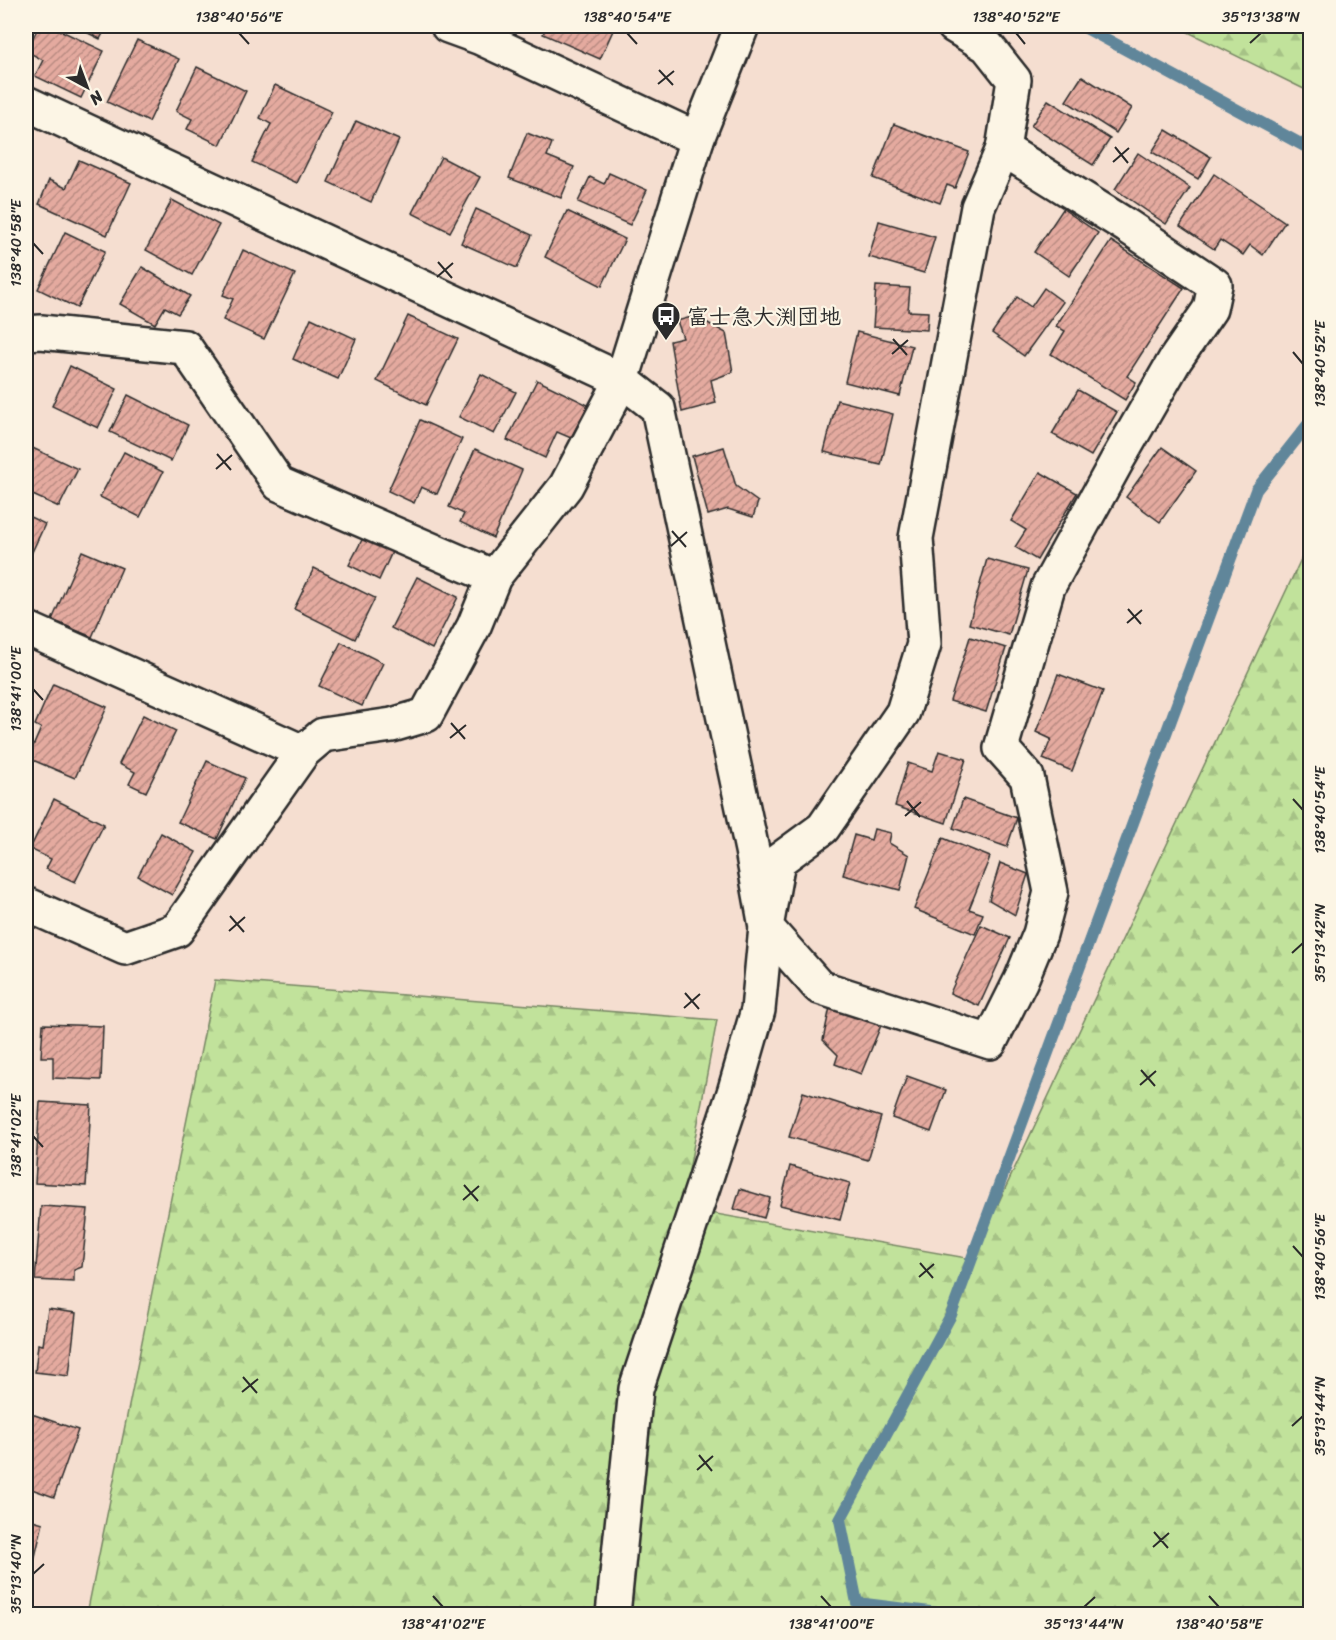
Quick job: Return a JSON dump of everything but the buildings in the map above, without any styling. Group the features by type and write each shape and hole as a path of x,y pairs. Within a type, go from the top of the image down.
{"street":[{"path":"448,26 484,32 697,139"},
{"path":"26,904 125,948 177,930 303,752 323,735 392,725 426,715 474,626 494,578 566,486 622,380 697,139 742,26"},
{"path":"614,1614 636,1389 734,1093 758,1010 766,927 778,861 823,828 903,712 924,644 916,538 978,207 1003,148 1014,80 987,46 954,26"},
{"path":"26,103 622,380 658,408 750,839 766,927 819,987 990,1042 1021,980 1040,934 1051,892 1027,777 1001,748 1048,587 1175,360 1210,309 1215,285 1003,148"},
{"path":"26,333 40,332 185,347 279,484 494,578"},
{"path":"26,628 303,752"}],"green space":[{"path":"1176,26 1310,26 1310,92"},
{"path":"1310,540 1310,1614 87,1614 215,980 717,1020 682,1208 972,1259"}],"waterway":[{"path":"1082,26 1310,149"},
{"path":"946,1614 857,1603 840,1520 951,1315 1256,490 1310,422"}],"place":[{"name":"富士急大渕団地","path":"666,342"}]}
